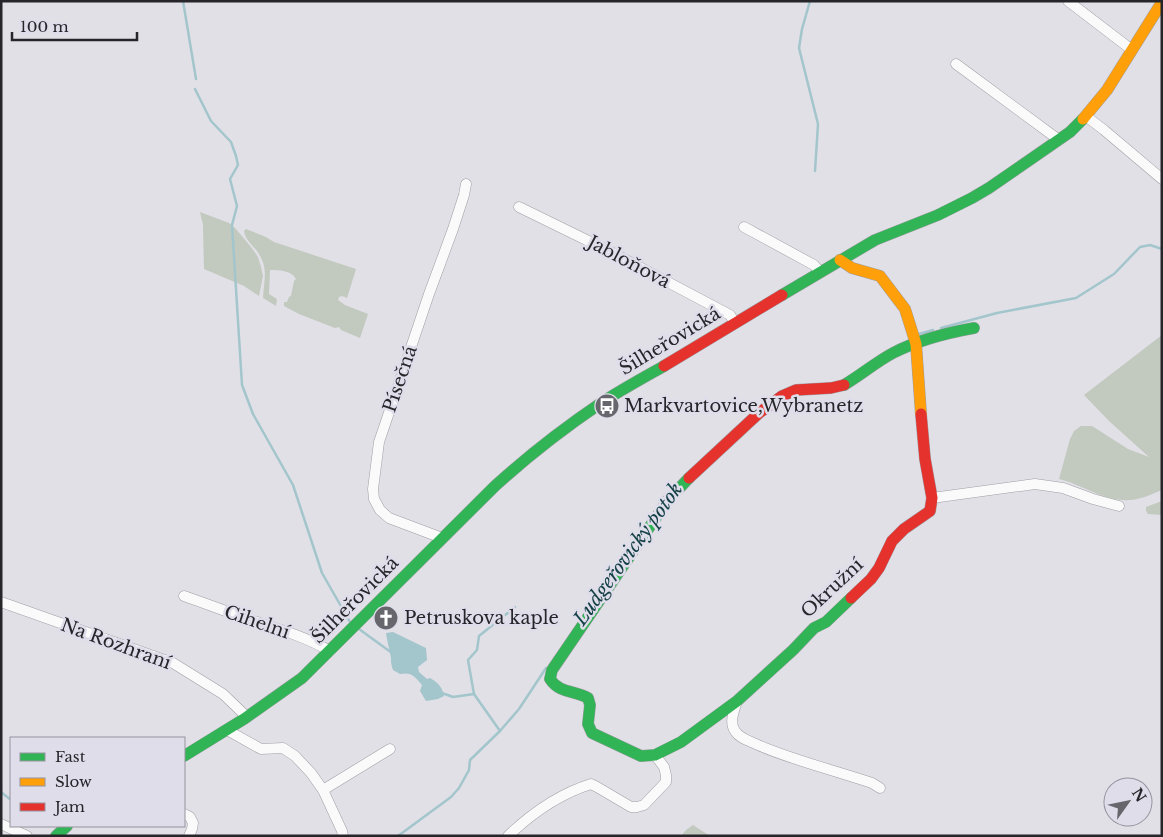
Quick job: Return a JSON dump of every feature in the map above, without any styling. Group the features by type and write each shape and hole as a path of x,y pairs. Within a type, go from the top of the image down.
{"street":[{"path":"1068,1 1132,50"},
{"name":"Šilheřovická","path":"185,755 247,717 302,678 495,486 558,434 602,403 875,240 938,215 972,198 1060,140 1087,117 1098,104 1159,2"},
{"path":"956,64 1060,140"},
{"path":"1087,117 1162,178"},
{"name":"Písečná","path":"442,538 389,518 380,510 374,499 373,480 379,442 453,229 466,184"},
{"name":"Jabloňová","path":"519,207 613,252 730,315 735,322"},
{"path":"744,227 814,264 820,272"},
{"path":"840,260 852,268 880,276 905,309 916,344 925,459 932,498 1035,484 1063,488 1093,500 1119,506"},
{"path":"508,836 544,806 565,794 591,784 631,807 638,807 644,805 666,782 664,767 656,755 641,756 592,732 588,724 590,705 588,698 581,694 562,690 554,685 550,678 552,670 659,512 685,481 764,409 791,391 838,388 895,353 934,337 974,328"},
{"name":"Okružní","path":"656,755 681,742 737,702 814,628 826,622 871,579 879,568 892,541 904,529 930,511 932,498"},
{"name":"Cihelní","path":"184,596 290,633 330,651"},
{"name":"Na Rozhraní","path":"1,602 173,663 223,694 247,717"},
{"path":"737,702 732,719 734,730 740,736 769,750 872,782 880,788"},
{"path":"227,730 261,749 283,748 294,756 311,773 323,790 343,836"},
{"path":"323,790 390,749"},
{"path":"185,815 193,822 189,836"},
{"path":"1,824 27,836"},
{"path":"56,836 66,827"}],"shaded area":[{"path":"200,212 229,223 251,247 258,257 263,276 259,296 244,286 204,269 203,225"},
{"path":"246,229 274,242 356,269 347,298 342,296 338,300 345,305 368,314 360,338 341,330 339,327 335,328 284,306 284,302 287,302 291,296 296,279 288,272 270,270 269,294 277,299 276,306 263,298 265,274 263,263 261,257 246,237 244,231"},
{"path":"1162,335 1162,490 1139,499 1122,500 1104,496 1059,479 1070,439 1074,431 1081,426 1092,426 1128,449 1149,457 1109,421 1084,395"},
{"path":"1162,501 1162,515 1148,514 1146,507"},
{"path":"693,825 710,836 681,836"}],"water":[{"path":"393,632 426,648 427,660 418,667 419,672 427,679 430,678 437,683 441,687 444,696 426,701 420,691 422,685 415,677 410,674 400,674 393,670 386,633"}],"waterway":[{"path":"183,1 196,79"},
{"path":"810,1 799,48 818,124 815,171"},
{"path":"195,89 211,121 231,142 238,165 230,179 237,206 232,225 242,385 253,414 293,485 322,573 350,622"},
{"name":"Ludgeřovický potok","path":"941,328 997,313 1076,298 1114,274 1140,247 1150,245 1162,249"},
{"name":"Ludgeřovický potok","path":"919,334 933,330"},
{"path":"474,694 468,660 477,650 479,636 515,607"},
{"path":"359,629 392,653"},
{"name":"Ludgeřovický potok","path":"398,836 451,797 459,788 469,770 470,760 500,731 519,709 546,668"},
{"path":"442,693 453,697 474,694 500,731"},
{"path":"1,792 10,799"}],"traffic: fast":[{"path":"782,295 875,240 938,215 972,198 1070,132 1083,119"},
{"path":"844,385 881,360 912,344 974,328"},
{"path":"185,755 244,719 302,678 495,486 533,453 601,403 664,366"},
{"path":"689,478 668,500 552,670 550,679 554,684 588,698 590,705 588,724 592,733 641,756 655,755 681,742 737,701 793,650 814,628 826,622 851,598"},
{"path":"56,836 66,827"}],"traffic: slow":[{"path":"1083,119 1107,90 1162,2"},
{"path":"840,260 852,268 880,276 905,309 916,344 921,414"}],"traffic: jam":[{"path":"664,366 782,295"},
{"path":"689,478 759,413 782,396 796,390 831,388 844,385"},
{"path":"851,598 871,579 879,568 892,541 904,529 930,511 932,498 925,459 921,414"}],"place":[{"name":"Markvartovice,Wybranetz","path":"607,406"},
{"name":"Petruskova kaple","path":"386,618"}]}
